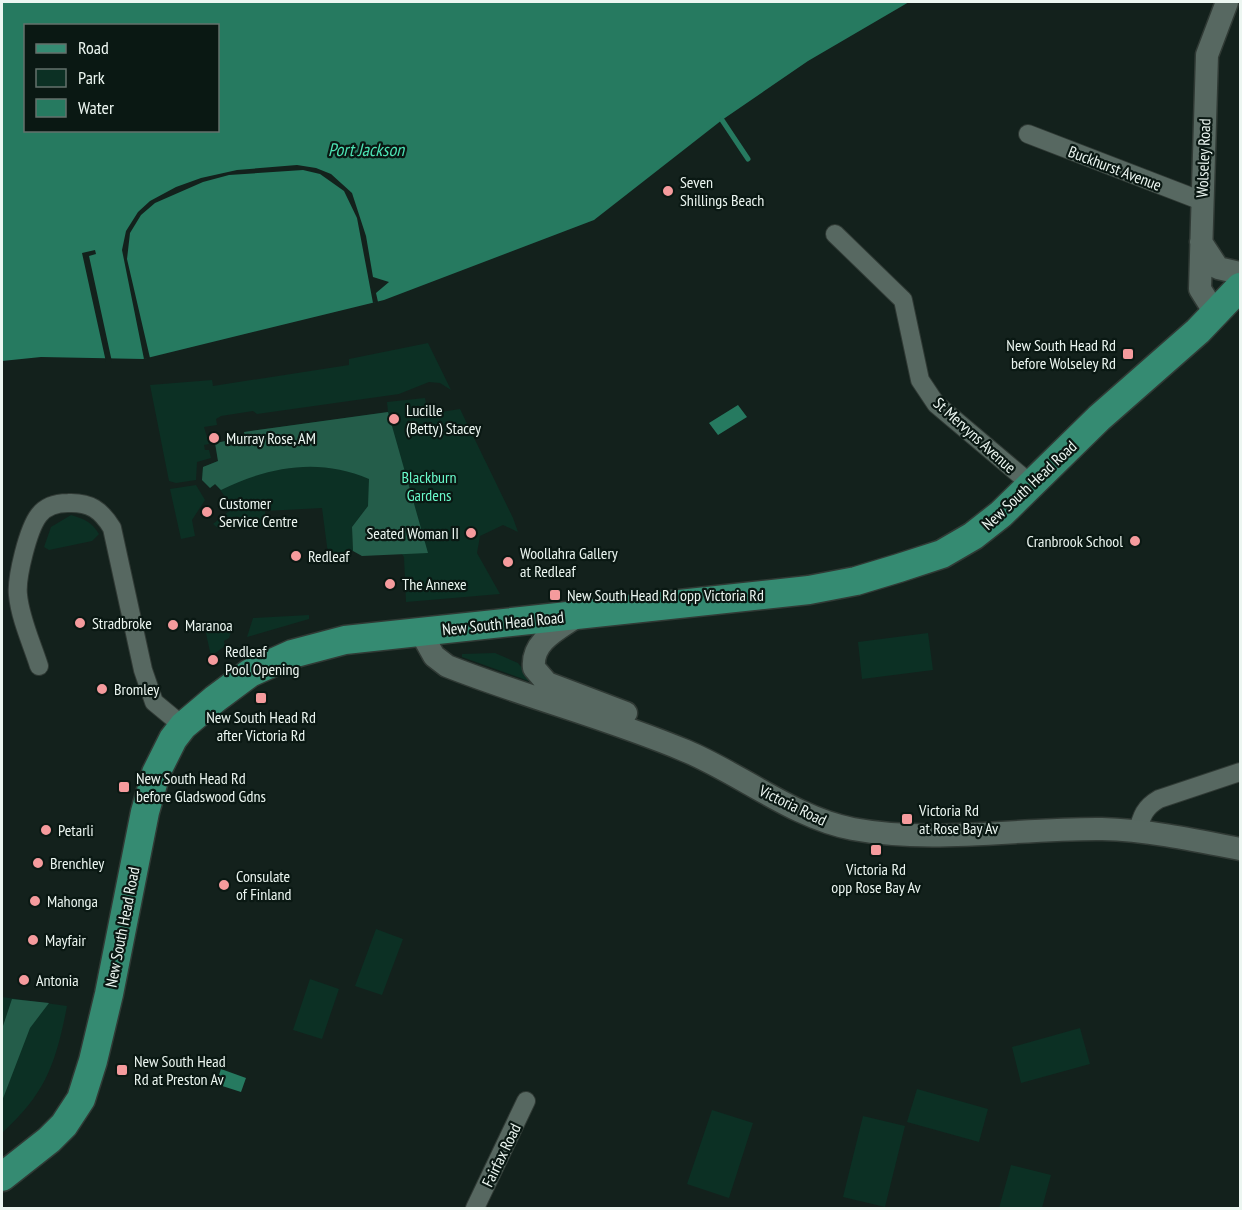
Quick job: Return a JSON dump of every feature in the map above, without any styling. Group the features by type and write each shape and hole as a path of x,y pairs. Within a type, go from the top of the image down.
{"main road":[{"name":"New South Head Road","path":"5,1173 33,1154 64,1125 81,1099 93,1061 109,994 145,812 164,753 183,726 250,673 277,659 345,640 801,591 856,581 942,554 973,536 1001,514 1099,418 1215,313 1240,287"}],"street":[{"name":"Wolseley Road","path":"1215,313 1200,289 1207,55 1227,2"},
{"name":"Buckhurst Avenue","path":"1028,134 1202,201"},
{"name":"St Mervyns Avenue","path":"835,234 903,300 920,380 936,404 1032,485"},
{"path":"1202,243 1218,268 1240,273"},
{"path":"39,666 18,597 18,582 32,527 39,514 50,505 86,503 102,512 112,528 143,670 154,702 183,726"},
{"path":"579,615 537,648 534,668 543,680 686,736 773,795"},
{"name":"Victoria Road","path":"420,632 429,649 447,666 667,743 820,820 838,826 876,833 1102,829 1138,832 1240,849"},
{"path":"1138,832 1140,819 1148,806 1172,794 1240,772"},
{"name":"Fairfax Road","path":"475,1209 526,1101"}],"green space":[{"path":"428,343 451,390 440,383 429,382 399,394 257,414 253,411 221,416 216,419 217,425 204,427 209,444 204,445 205,450 209,450 211,458 197,462 196,480 176,483 169,481 150,385 212,380 213,386 349,365 349,359"},
{"name":"Blackburn Gardens","path":"425,398 428,414 460,409 513,518 518,532 503,525 480,536 477,553 500,594 406,602 404,557 368,506 352,527 353,551 328,554 322,508 265,511 266,526 219,529 213,524 233,508 216,484 210,488 202,480 203,467 218,461 215,443 226,441 227,446 246,444 244,432 388,412 387,402"},
{"path":"196,485 205,500 192,520 195,536 181,539 170,489"},
{"path":"71,515 87,522 99,534 92,541 49,550 44,547 51,527"},
{"path":"309,615 309,619 247,637 253,618"},
{"path":"225,625 231,632 229,638 224,641 225,646 211,656 205,629"},
{"path":"928,633 933,670 862,679 858,642"},
{"path":"495,653 518,663 534,683 462,657 462,654"},
{"path":"376,929 403,939 382,995 355,986"},
{"path":"310,979 339,989 322,1039 293,1030"},
{"path":"2,997 67,1006 47,1076 29,1104 2,1133"},
{"path":"1080,1028 1090,1064 1021,1083 1012,1047"},
{"path":"917,1089 988,1109 979,1142 907,1122"},
{"path":"712,1110 753,1123 729,1198 687,1184"},
{"path":"863,1116 905,1126 885,1207 843,1197"},
{"path":"1011,1165 1051,1175 1042,1208 999,1208"}],"shaded area":[{"path":"388,412 428,553 362,556 353,551 352,527 368,506 369,479 350,472 331,468 294,468 256,475 221,490 215,484 210,488 202,480 203,467 218,461 215,443 226,441 227,446 246,444 244,432"},
{"path":"12,999 49,1003 30,1028 2,1101 2,1029"}],"water":[{"name":"Port Jackson","path":"2,2 909,2 808,61 722,120 594,220 384,300 143,359 41,357 2,361"},
{"path":"738,405 747,417 718,435 709,423"},
{"path":"221,1069 246,1078 241,1092 216,1084"}],"pier":[{"path":"297,165 316,168 331,174 352,193 366,236 373,277 389,282 376,293 378,302 373,303 357,218 344,191 320,174 303,170 229,175 203,182 155,203 141,215 130,233 127,259 150,358 144,359 122,250 126,231 138,212 150,201 176,187 201,178 237,170"},
{"path":"95,250 96,254 89,256 112,362 106,362 82,253"}],"waterway":[{"path":"722,120 748,159"}],"place":[{"name":"Seven Shillings Beach","path":"668,191"},
{"name":"New South Head Rd before Wolseley Rd","path":"1128,354"},
{"name":"Lucille (Betty) Stacey","path":"394,419"},
{"name":"Murray Rose, AM","path":"214,438"},
{"name":"Customer Service Centre","path":"207,512"},
{"name":"Seated Woman II","path":"471,533"},
{"name":"Cranbrook School","path":"1135,541"},
{"name":"Redleaf","path":"296,556"},
{"name":"Woollahra Gallery at Redleaf","path":"508,562"},
{"name":"The Annexe","path":"390,584"},
{"name":"New South Head Rd opp Victoria Rd","path":"555,595"},
{"name":"Stradbroke","path":"80,623"},
{"name":"Maranoa","path":"173,625"},
{"name":"Redleaf Pool Opening","path":"213,660"},
{"name":"Bromley","path":"102,689"},
{"name":"New South Head Rd after Victoria Rd","path":"261,698"},
{"name":"New South Head Rd before Gladswood Gdns","path":"124,787"},
{"name":"Victoria Rd at Rose Bay Av","path":"907,819"},
{"name":"Petarli","path":"46,830"},
{"name":"Victoria Rd opp Rose Bay Av","path":"876,850"},
{"name":"Brenchley","path":"38,863"},
{"name":"Consulate of Finland","path":"224,885"},
{"name":"Mahonga","path":"35,901"},
{"name":"Mayfair","path":"33,940"},
{"name":"Antonia","path":"24,980"},
{"name":"New South Head Rd at Preston Av","path":"122,1070"}]}
